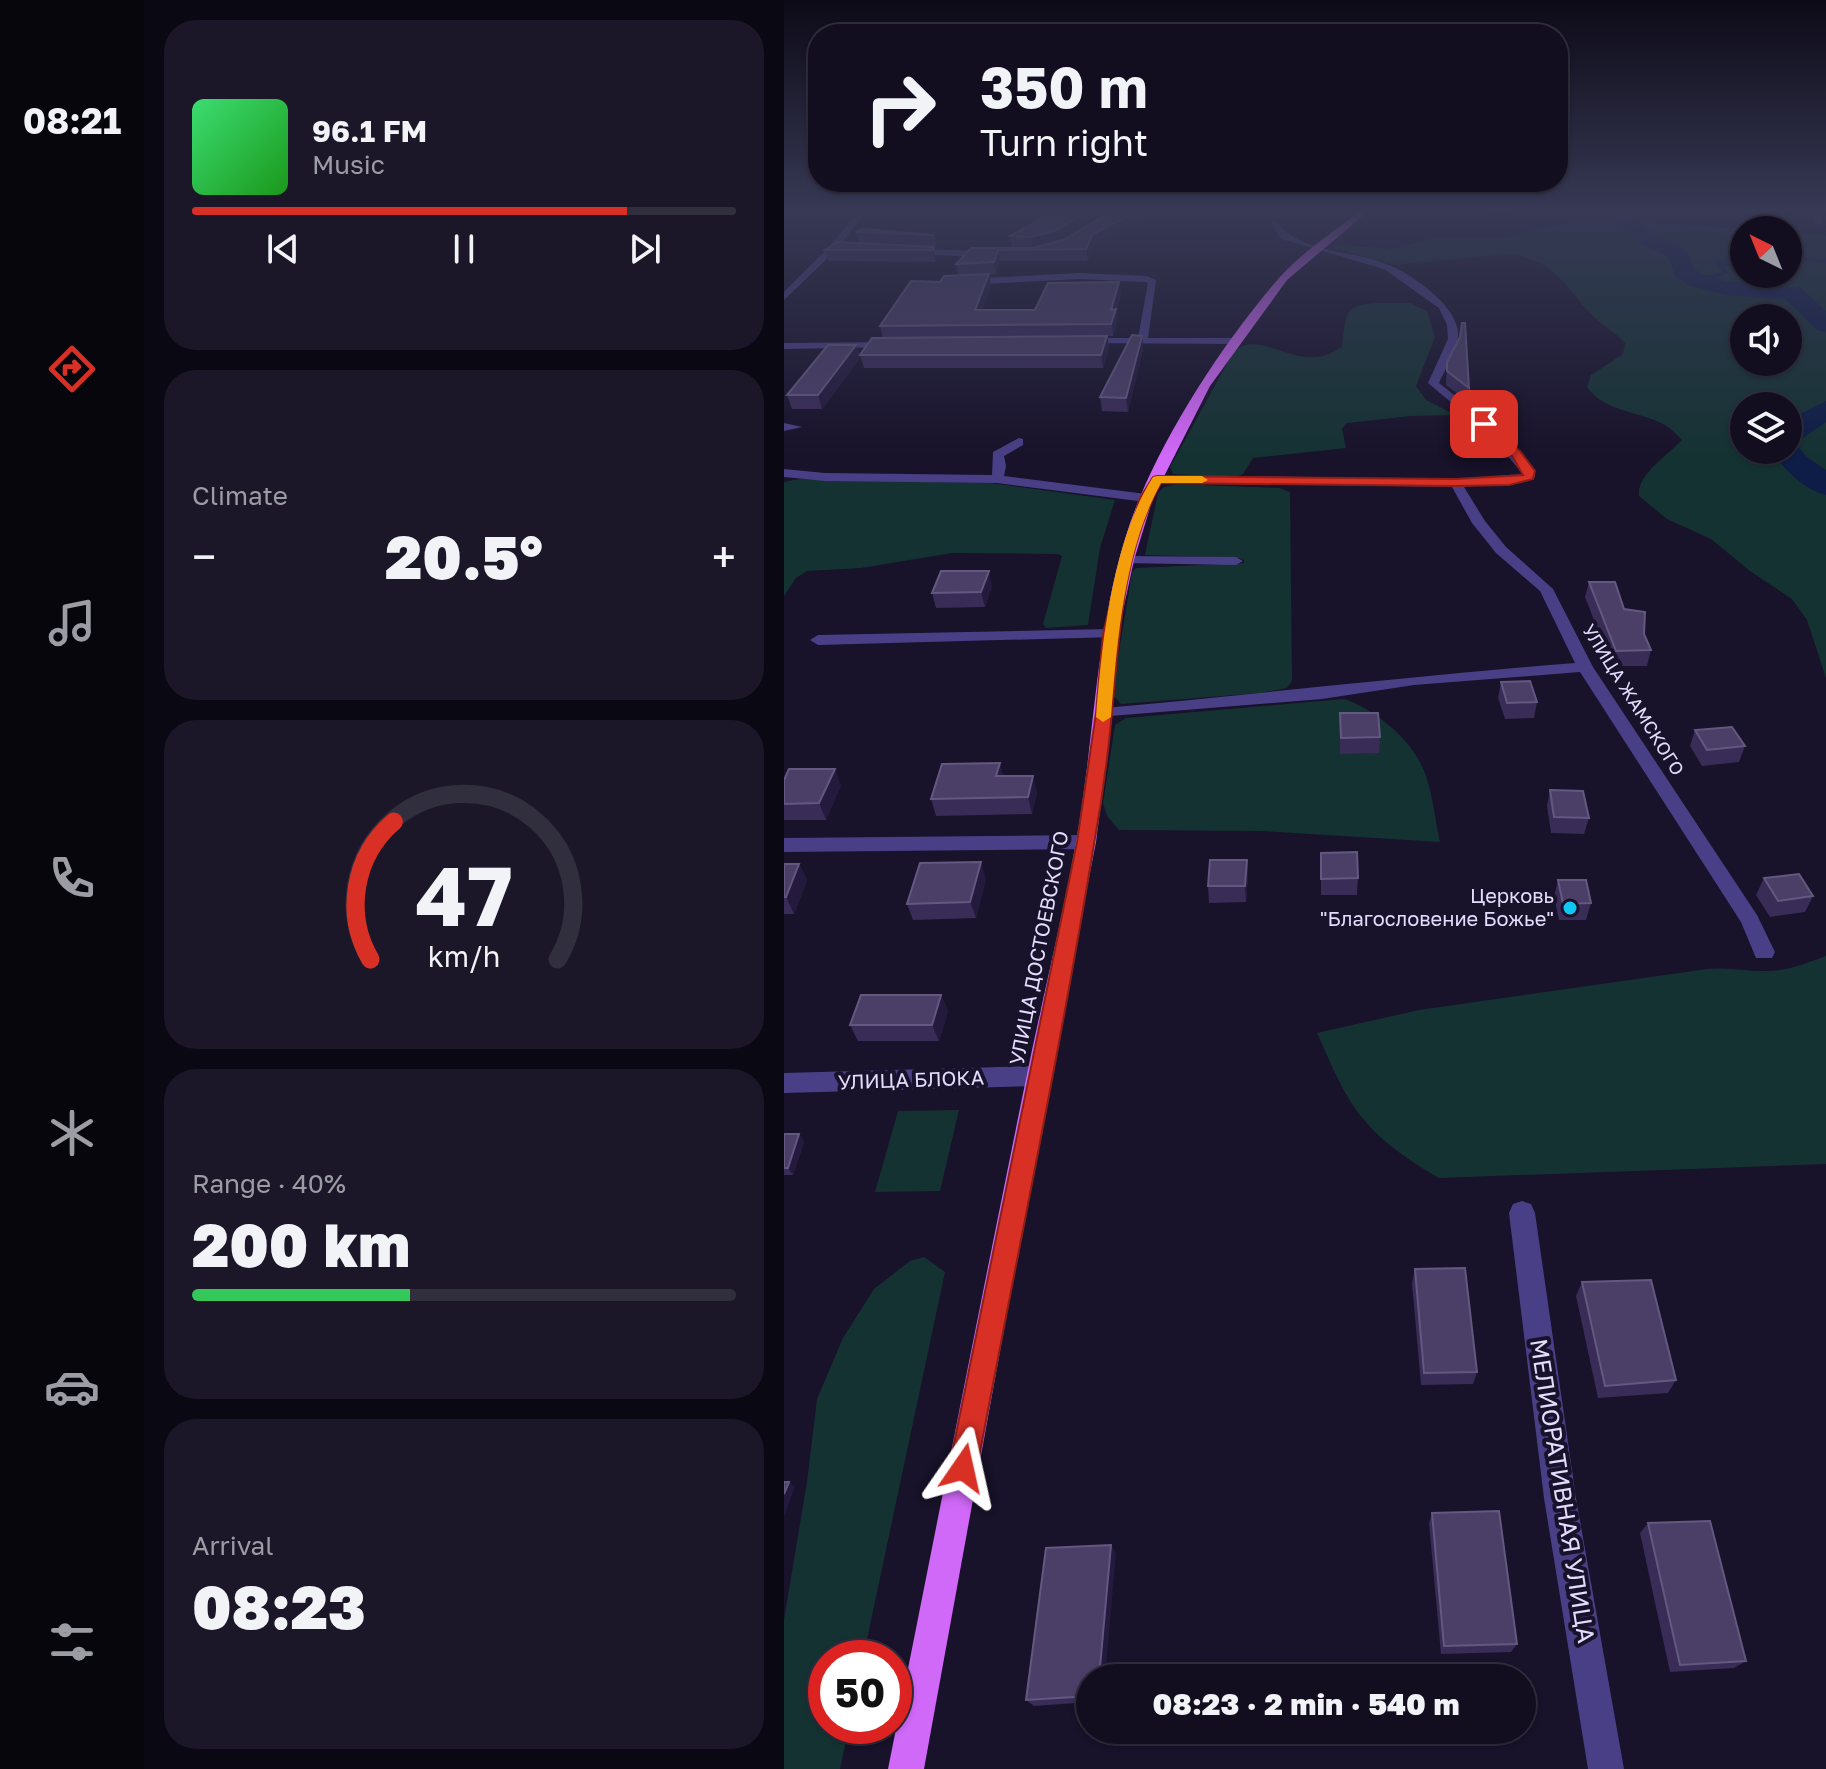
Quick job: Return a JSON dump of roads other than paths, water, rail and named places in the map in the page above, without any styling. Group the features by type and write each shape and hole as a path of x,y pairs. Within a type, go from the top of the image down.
{"main road":[{"name":"УЛИЦА ДОСТОЕВСКОГО","path":"906,1769 1038,1076 1086,842 1104,713 1110,634 1127,560 1152,489 1181,426 1274,292"}],"street":[{"path":"1143,340 1151,292"},
{"path":"784,473 825,477 997,479 1152,489 1456,483 1529,477 1529,471 1516,454 1467,410 1442,395 1433,383 1453,339 1452,325 1443,306 1419,292"},
{"path":"1067,341 1237,341"},
{"path":"784,346 899,344"},
{"path":"997,479 1000,466 997,455 1019,442"},
{"name":"УЛИЦА ЖАМСКОГО","path":"1456,483 1479,523 1501,550 1546,589 1585,667 1741,906 1764,952"},
{"path":"1127,560 1236,561"},
{"path":"818,640 1110,634"},
{"path":"1104,713 1322,694 1414,680 1585,667"},
{"path":"784,845 1086,842"},
{"name":"УЛИЦА БЛОКА","path":"784,1083 1038,1076"},
{"name":"МЕЛИОРАТИВНАЯ УЛИЦА","path":"1522,1213 1560,1498 1606,1769"}],"waterway":[{"path":"1773,292 1793,293 1826,325"},
{"path":"1802,424 1826,410"},
{"path":"1796,464 1826,485"}],"place":[{"name":"Церковь \"Благословение Божье\"","path":"1570,908"}]}
